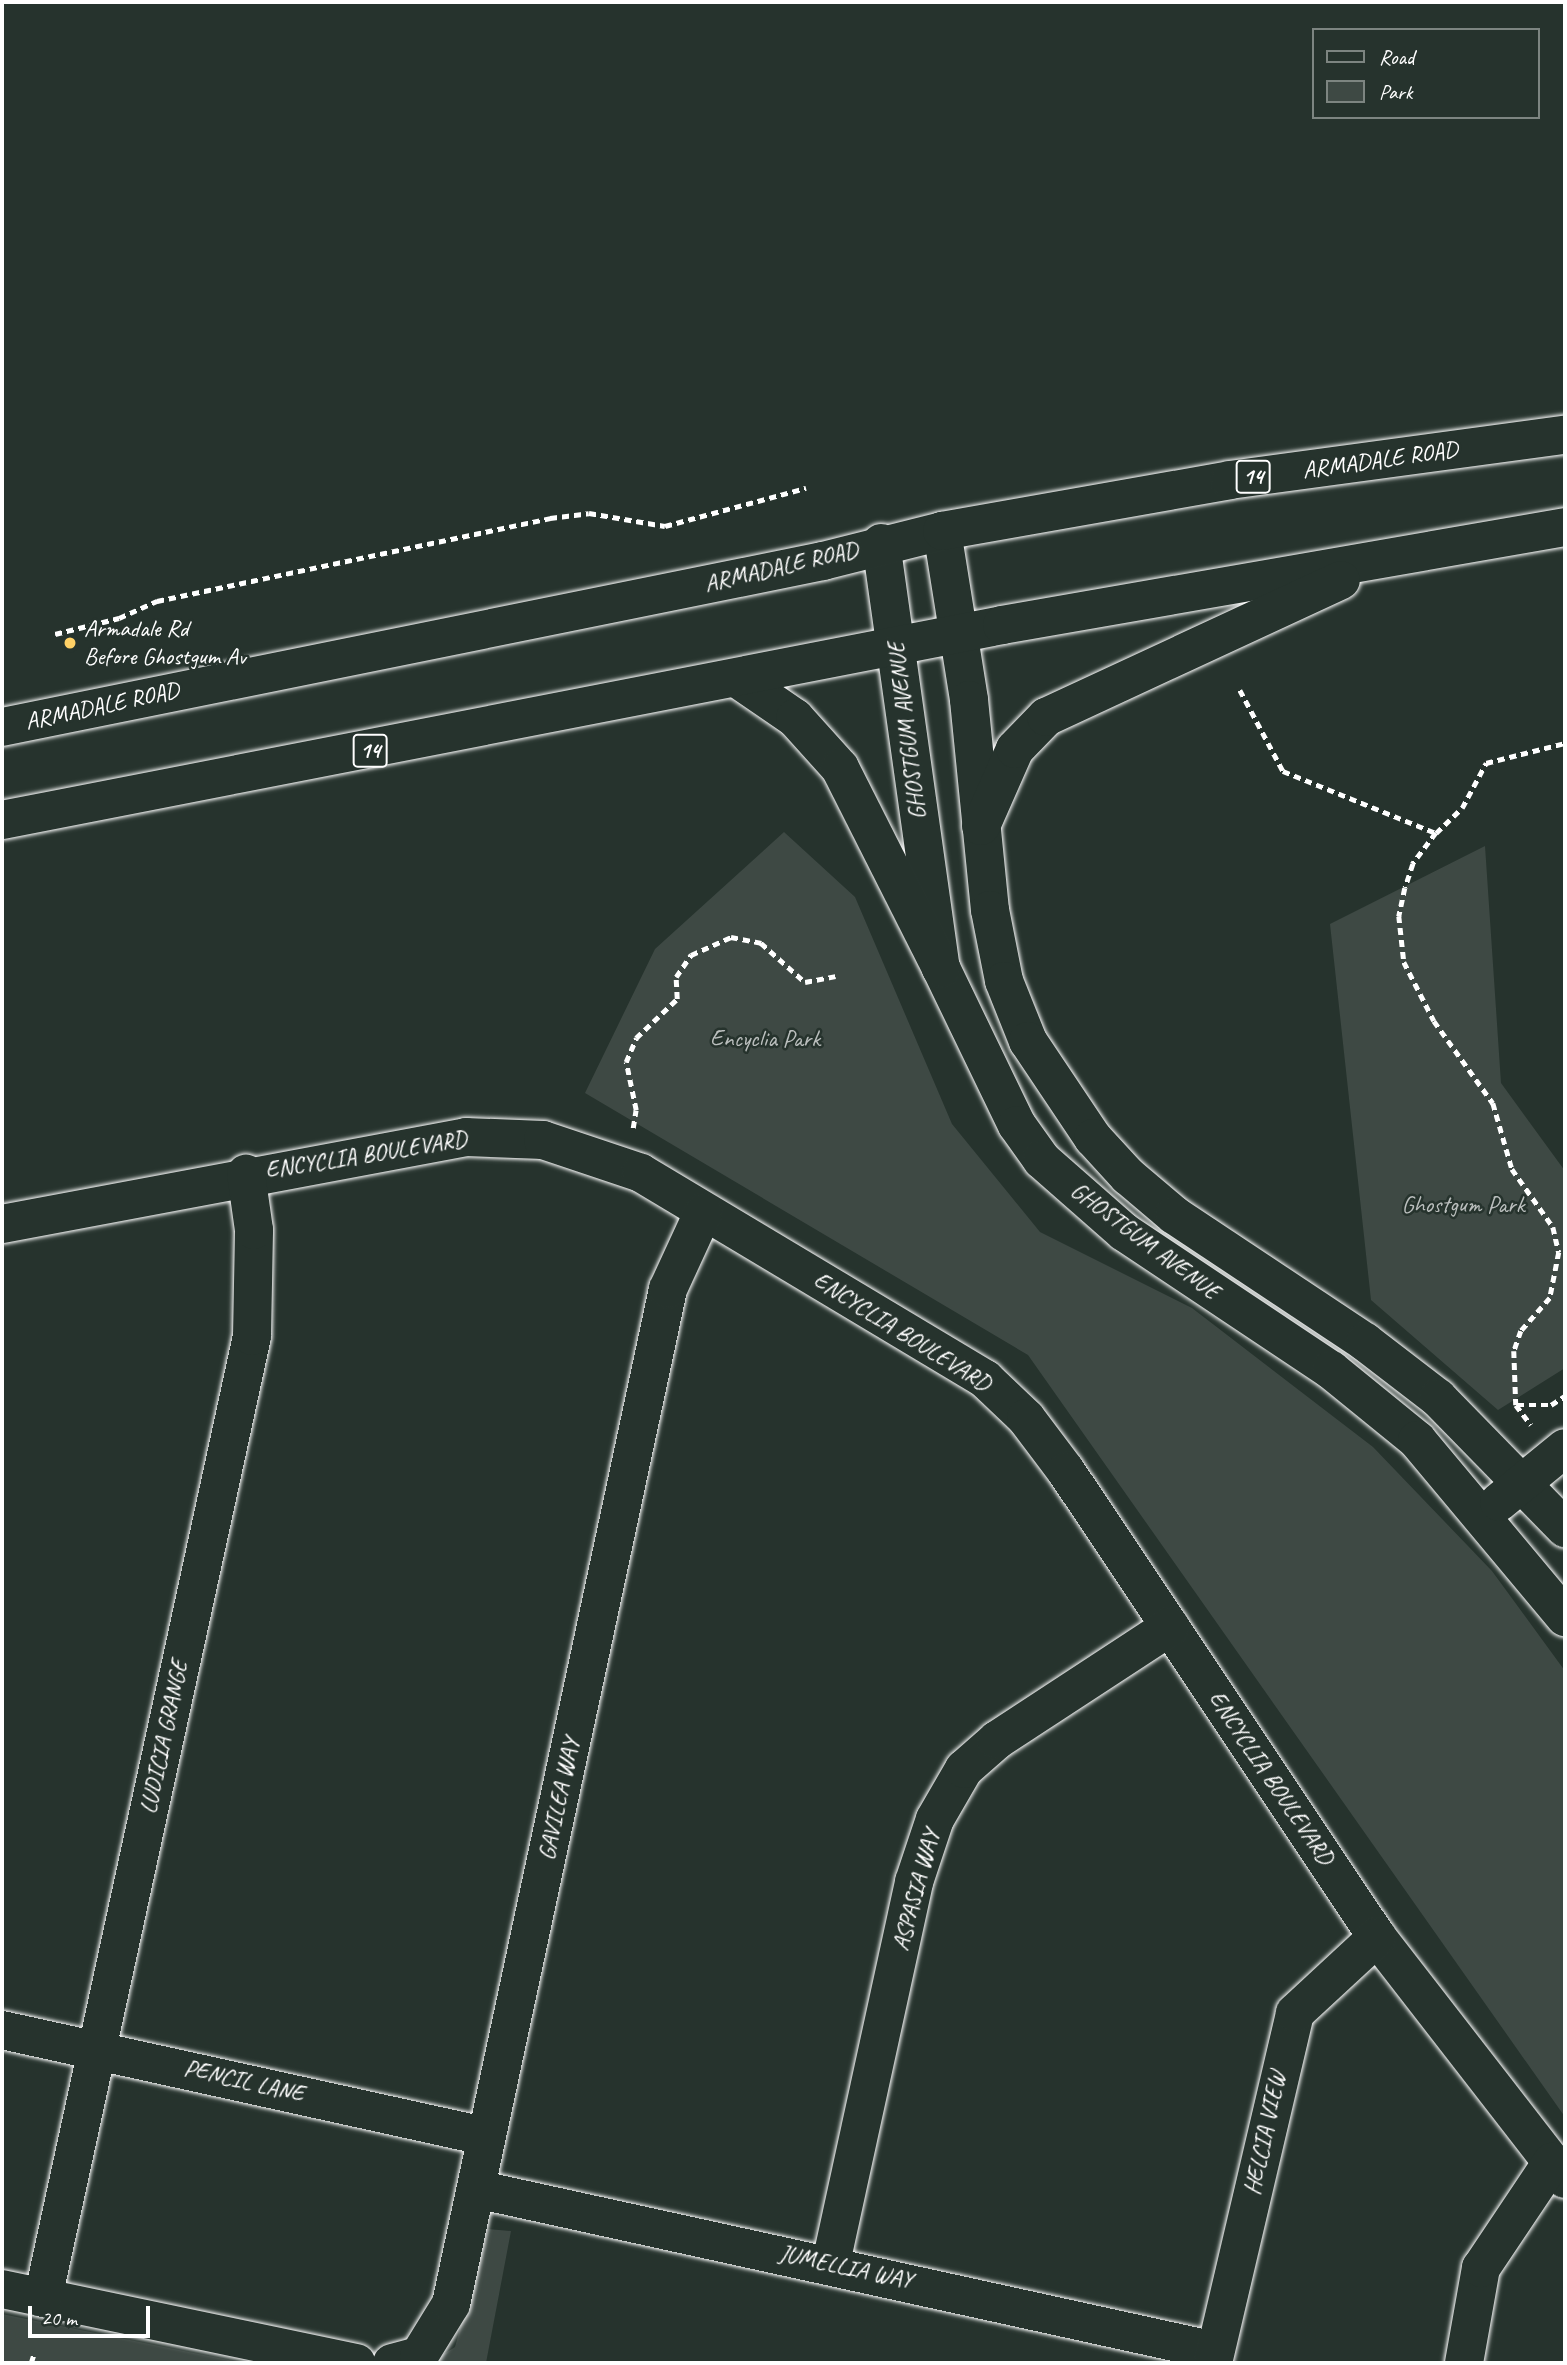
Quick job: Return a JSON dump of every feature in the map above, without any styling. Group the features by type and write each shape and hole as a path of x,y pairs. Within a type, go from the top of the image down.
{"main road":[{"name":"ARMADALE ROAD","path":"2,727 823,561 881,543 942,531 1230,480 1565,435"},
{"name":"14","path":"2,820 738,679 897,645 1405,553 1565,527"},
{"name":"GHOSTGUM AVENUE","path":"942,531 959,634 981,827 1004,981 1028,1041 1093,1138 1174,1215 1365,1342 1438,1398 1518,1486 1565,1528"},
{"name":"GHOSTGUM AVENUE","path":"881,543 941,968 986,1070 1042,1160 1124,1232 1331,1370 1417,1440 1483,1515 1565,1617"},
{"path":"981,827 1015,749 1046,717 1174,653 1405,553"},
{"path":"738,679 796,718 840,768 941,968"},
{"name":"ENCYCLIA BOULEVARD","path":"2,1224 246,1174 466,1137 542,1140 641,1173 703,1213 985,1379 1026,1418 1170,1627 1377,1937 1559,2170"},
{"name":"LUDICIA GRANGE","path":"43,2298 252,1336 254,1230 246,1174"},
{"name":"GAVILEA WAY","path":"392,2363 419,2356 451,2304 668,1289 703,1213"},
{"path":"1483,1515 1565,1448"},
{"name":"ASPASIA WAY","path":"831,2263 914,1882 935,1819 964,1769 998,1740 1170,1627"},
{"name":"HELCIA VIEW","path":"1214,2357 1295,2013 1377,1937"},
{"name":"PENCIL LANE","path":"2,2030 486,2136"},
{"path":"1464,2363 1481,2268 1559,2170"},
{"name":"JUMELLIA WAY","path":"476,2189 831,2263 1214,2357"},
{"path":"2,2289 356,2363"}],"path":[{"path":"55,634 119,618 157,601 550,518 589,513 665,526 806,488"},
{"path":"1240,690 1283,771 1436,834"},
{"path":"1565,743 1486,763 1462,808 1436,834 1413,864 1399,916 1404,962 1434,1021 1493,1103 1512,1169 1553,1227 1558,1275 1514,1351 1516,1405 1551,1405 1565,1396"},
{"path":"630,1142 636,1110 626,1062 636,1038 677,999 676,976 691,955 731,937 761,943 804,982 835,976"},
{"path":"31,2363 34,2353"}],"green space":[{"name":"Encyclia Park","path":"784,832 855,897 952,1124 1040,1232 1192,1308 1373,1447 1492,1571 1565,1671 1565,2117 1028,1355 585,1093 655,949"},
{"name":"Ghostgum Park","path":"1485,846 1501,1083 1565,1171 1565,1368 1498,1410 1371,1300 1330,924"},
{"path":"488,2229 511,2231 486,2363 430,2363 455,2347"},
{"path":"2,2314 243,2363 2,2363"}],"place":[{"name":"Armadale Rd Before Ghostgum Av","path":"70,643"}]}
